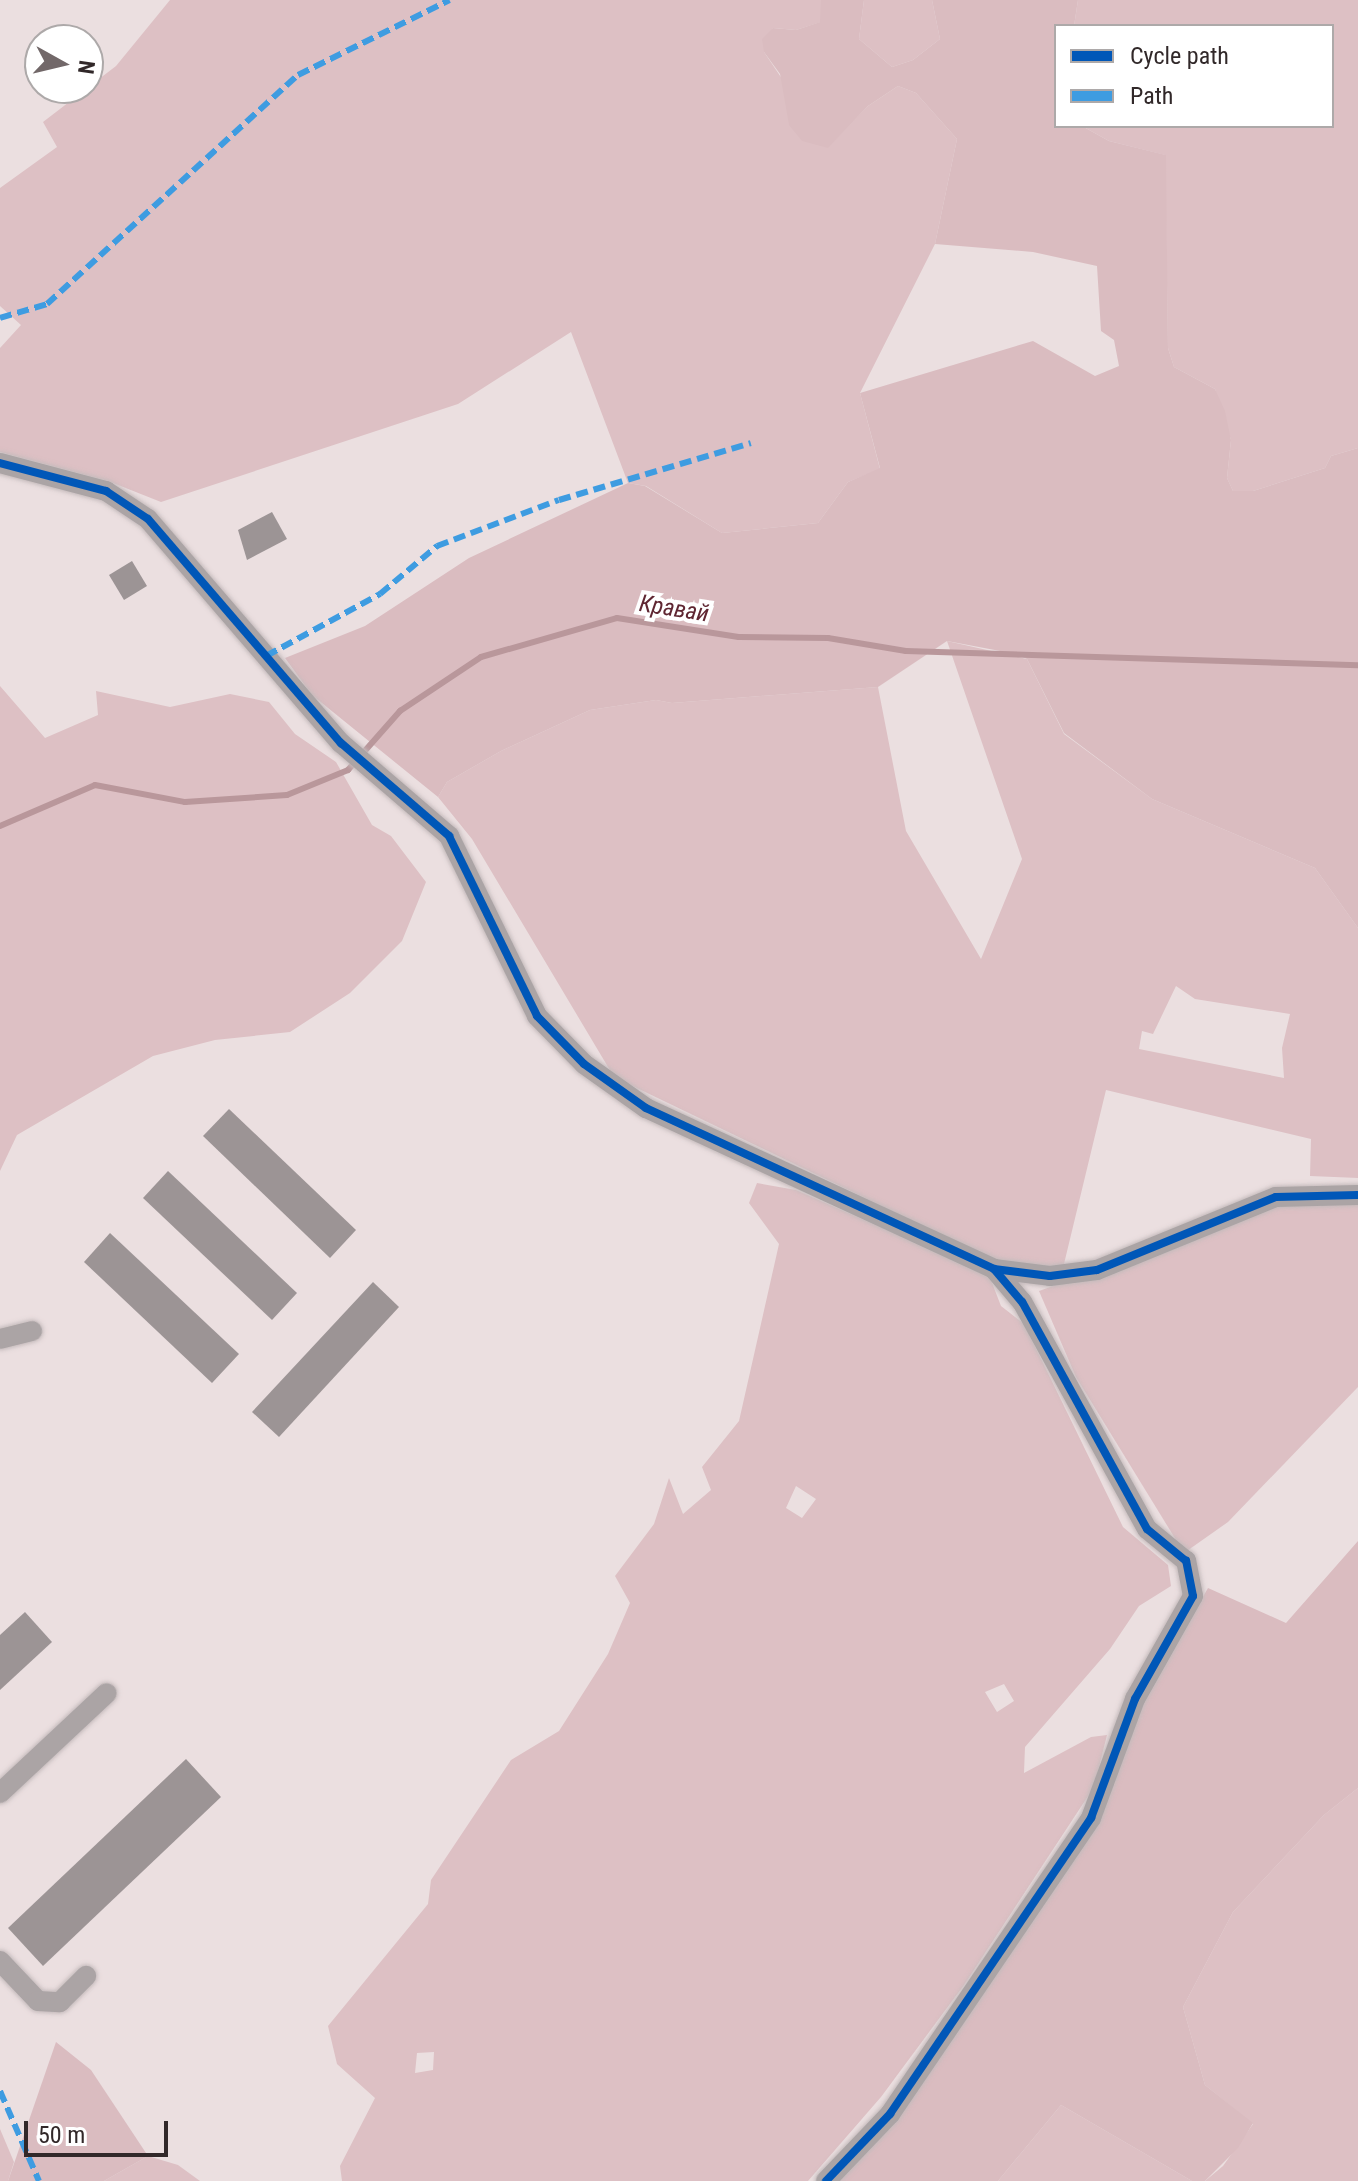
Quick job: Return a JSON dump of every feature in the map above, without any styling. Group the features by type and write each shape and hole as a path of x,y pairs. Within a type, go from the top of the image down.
{"street":[{"path":"0,463 106,491 148,519 341,743 449,836 537,1016 584,1064 646,1108 994,1269 1050,1276 1097,1270 1276,1197 1358,1195"},
{"path":"826,2181 890,2114 1091,1818 1135,1699 1193,1596 1186,1561 1147,1529 1022,1302 994,1269"},
{"path":"0,1339 32,1331"},
{"path":"0,1793 107,1693"},
{"path":"0,1961 38,2001 60,2002 86,1976"}],"shaded area":[{"path":"170,0 821,0 821,22 796,30 773,28 764,52 828,147 868,106 898,86 916,93 957,139 935,244 860,393 880,469 848,482 818,523 722,533 646,486 628,483 571,332 458,404 161,502 108,481 0,452 0,348 21,325 0,306 0,188 57,147 43,122 66,104 104,104 104,75 116,66"},
{"path":"821,0 864,0 859,39 892,67 913,60 940,39 932,0 1078,0 1074,24 1054,24 1054,128 1086,128 1109,141 1166,155 1168,348 1174,367 1215,389 1225,411 1231,440 1227,478 1233,491 1253,491 1325,468 1331,456 1358,448 1358,928 1315,868 1152,799 1064,733 1027,659 1016,654 947,641 878,687 672,703 656,700 590,710 501,751 447,782 438,797 312,695 285,658 365,626 469,558 628,483 645,486 722,533 818,523 848,482 880,468 860,393 1033,341 1095,376 1119,366 1114,340 1101,331 1097,266 1033,252 935,244 957,139 916,93 898,86 868,106 828,148 802,141 789,125 780,74 764,52 762,39 773,28 796,30 820,22"},
{"path":"864,0 932,0 940,39 913,60 892,67 859,39"},
{"path":"1078,0 1358,0 1358,448 1331,456 1325,468 1253,491 1233,491 1227,478 1231,440 1215,389 1174,367 1168,348 1165,155 1109,141 1086,128 1334,128 1334,24 1074,24"},
{"path":"947,641 1027,659 1064,734 1152,799 1315,868 1358,928 1358,1178 1310,1176 1311,1139 1106,1090 1063,1268 1000,1263 614,1077 472,839 438,797 447,782 501,751 590,710 656,700 672,703 878,687 906,831 981,959 1022,859","holes":["1176,986 1195,999 1290,1014 1282,1048 1284,1078 1139,1049 1142,1031 1153,1034"]},
{"path":"0,686 45,738 98,715 96,691 170,707 230,694 269,702 295,734 336,762 372,825 391,836 426,882 402,941 350,993 290,1032 215,1040 153,1056 17,1135 0,1171"},
{"path":"757,1183 796,1190 989,1275 1001,1306 1024,1324 1123,1527 1168,1565 1171,1586 1139,1606 1110,1649 1025,1747 1024,1773 1091,1737 1107,1735 1094,1787 964,1985 881,2097 808,2181 342,2181 340,2166 375,2098 337,2064 328,2026 428,1904 431,1880 511,1760 559,1731 608,1654 630,1603 615,1576 654,1524 669,1478 683,1514 711,1490 702,1467 739,1421 779,1244 749,1203","holes":["796,1486 816,1499 802,1518 786,1508","1004,1684 1014,1701 997,1712 985,1692","434,2052 433,2070 415,2073 417,2053"]},
{"path":"1302,1197 1358,1200 1358,1387 1228,1522 1184,1553 1076,1377 1039,1291"},
{"path":"1358,1541 1358,1788 1324,1815 1233,1912 1183,2007 1205,2085 1253,2123 1238,2148 1205,2181 1192,2181 1061,2105 998,2181 830,2181 1041,1900 1115,1752 1208,1588 1286,1623"},
{"path":"1358,1788 1358,2181 1205,2181 1223,2166 1253,2124 1205,2085 1183,2007 1233,1912 1324,1815"},
{"path":"56,2042 91,2070 148,2156 104,2181 8,2181"},
{"path":"1061,2105 1192,2181 998,2181"},
{"path":"0,2129 14,2162 8,2181 0,2181"},
{"path":"148,2156 178,2165 200,2181 104,2181"}],"building":[{"path":"272,512 287,539 247,560 238,530"},
{"path":"132,561 147,586 124,600 109,575"},
{"path":"229,1109 356,1230 330,1258 203,1136"},
{"path":"168,1171 297,1293 272,1320 143,1198"},
{"path":"110,1233 239,1354 212,1383 84,1262"},
{"path":"373,1282 399,1307 279,1437 252,1412"},
{"path":"25,1612 52,1642 0,1690 0,1635"},
{"path":"186,1759 221,1797 43,1966 8,1928"}],"waterway":[{"name":"Кравай","path":"0,826 95,785 185,802 287,795 348,770 400,711 481,657 617,618 739,637 828,638 906,651 1358,665"}],"marked path":[{"path":"0,318 47,304 298,75 450,0"},
{"path":"266,656 380,594 437,546 559,500 751,443"},
{"path":"0,2091 39,2181"}],"cycle path":[{"path":"0,463 106,491 148,519 341,743 449,836 537,1016 584,1064 646,1108 994,1269 1050,1276 1097,1270 1276,1197 1358,1195"},
{"path":"826,2181 890,2114 1091,1818 1135,1699 1193,1596 1186,1561 1147,1529 1022,1302 994,1269"}]}
